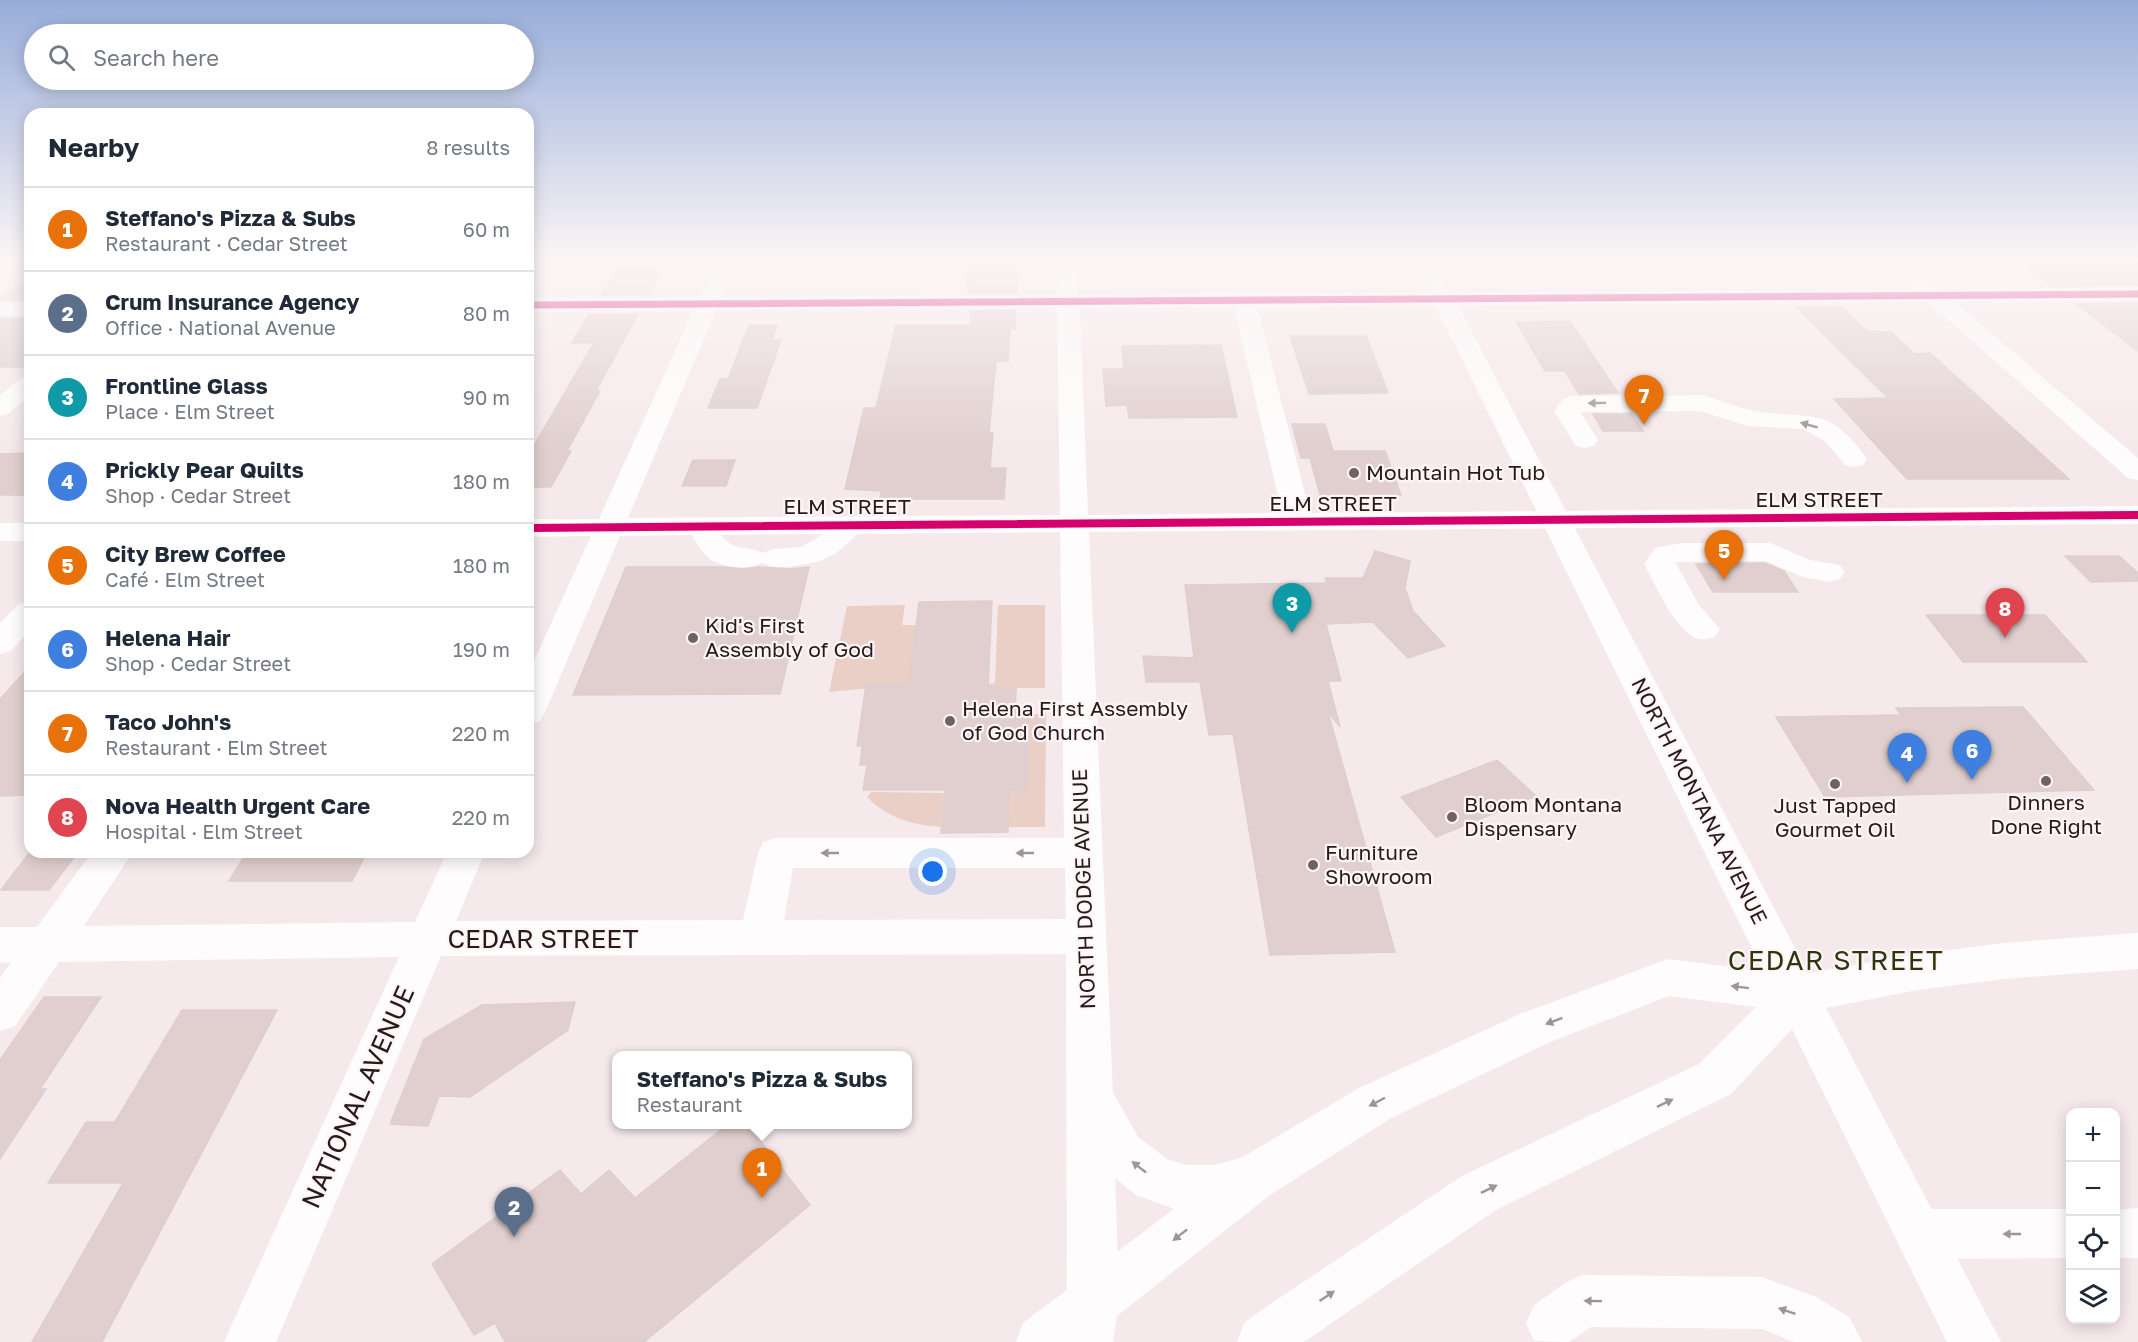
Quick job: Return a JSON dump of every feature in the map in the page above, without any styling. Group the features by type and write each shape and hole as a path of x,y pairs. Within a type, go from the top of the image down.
{"street":[{"path":"534,698 700,323"},
{"name":"NORTH DODGE AVENUE","path":"1069,323 1090,1095 1090,1322"},
{"path":"1249,323 1298,522"},
{"name":"NORTH MONTANA AVENUE","path":"1454,323 1975,1342"},
{"path":"1965,323 2138,472"},
{"path":"0,408 24,388"},
{"path":"1585,440 1567,411 1572,404 1702,403 1748,418 1808,422 1834,435 1854,459"},
{"name":"ELM STREET","path":"534,528 2138,515"},
{"path":"700,526 716,551 730,557 803,558 821,551 851,525"},
{"path":"0,532 24,532"},
{"path":"1704,629 1687,612 1659,564 1665,555 1682,552 1770,552 1803,567 1829,572"},
{"path":"0,643 24,617"},
{"path":"760,938 777,854 1083,854"},
{"path":"0,1012 110,858"},
{"name":"NATIONAL AVENUE","path":"250,1342 463,858"},
{"name":"CEDAR STREET","path":"0,945 428,939 1086,936"},
{"path":"1042,1342 1090,1322 1253,1178 1375,1102 1535,1028 1668,977 1798,994 1911,973 2003,962 2138,951"},
{"path":"1263,1342 1278,1329 1479,1193 1715,1079 1798,994"},
{"path":"1090,1095 1121,1153 1152,1178 1186,1188 1215,1189 1253,1178"},
{"path":"2120,1234 2138,1233"},
{"path":"1920,1234 2066,1234"},
{"path":"1551,1323 1583,1301 1762,1303 1798,1315 1831,1335 1836,1342"}],"shaded area":[{"path":"905,605 902,625 916,625 909,684 829,692 847,606"},
{"path":"998,605 1045,605 1045,688 988,688 988,684 995,683"},
{"path":"1001,714 1046,714 1045,827 1008,827 1009,790 1027,789 1028,717 1001,717"},
{"path":"871,792 944,793 941,827 911,822 892,815 867,797"}],"building":[{"path":"0,323 24,323 24,367 0,367"},
{"path":"584,323 633,323 596,391 600,391 567,451 571,451 551,487 534,487 534,446 594,343 572,343"},
{"path":"971,323 1015,323 1015,329 1010,329 1008,361 996,361 989,433 993,433 990,468 1006,468 1004,499 880,499 881,491 845,489 864,408 876,408 896,325 971,325"},
{"path":"1516,323 1571,323 1618,393 1579,394 1565,371 1545,371"},
{"path":"1812,323 1858,323 1867,331 1891,332 1915,354 1930,353 2069,479 1907,479 1834,399 1888,398"},
{"path":"2101,323 2138,323 2138,351"},
{"path":"749,325 777,325 772,340 781,340 757,408 708,408 720,379 728,379"},
{"path":"1290,336 1366,336 1388,393 1309,394"},
{"path":"1221,345 1237,417 1129,418 1127,405 1106,406 1103,369 1124,369 1122,346"},
{"path":"1593,414 1631,414 1643,431 1603,431"},
{"name":"Mountain Hot Tub","path":"1292,424 1325,424 1333,451 1385,451 1401,495 1320,495 1310,458 1301,458"},
{"path":"24,453 24,495 0,495 0,454"},
{"path":"693,460 735,460 726,486 682,486"},
{"path":"1375,551 1410,561 1405,588 1413,611 1445,646 1408,658 1373,622 1326,624 1341,681 1328,681 1340,727 1328,712 1395,952 1270,955 1233,734 1209,735 1200,682 1146,682 1143,656 1194,658 1185,585 1327,583 1325,578 1363,578"},
{"path":"2065,556 2119,556 2138,573 2138,581 2091,582"},
{"path":"1765,563 1784,571 1798,592 1713,592 1696,564"},
{"path":"626,567 789,569 809,567 780,694 573,695"},
{"path":"992,601 988,688 1016,688 1015,717 1028,717 1027,790 1009,790 1008,832 941,833 945,790 863,790 867,765 860,765 862,746 857,746 866,685 909,684 919,602"},
{"path":"1926,615 2045,615 2087,662 1963,662"},
{"path":"24,673 24,795 0,796 0,699"},
{"path":"2023,707 2094,790 1825,797 1776,717 1901,715 1896,708"},
{"name":"Bloom Montana Dispensary","path":"1497,760 1536,796 1436,837 1401,797"},
{"path":"25,858 73,858 49,890 1,890"},
{"path":"243,858 364,858 352,881 229,881"},
{"path":"44,997 101,997 40,1089 46,1089 0,1159 0,1060"},
{"path":"575,1002 568,1030 470,1097 439,1096 428,1126 390,1124 424,1039 482,1005"},
{"path":"182,1010 277,1010 102,1342 32,1342 123,1183 48,1183 86,1122 115,1122"},
{"path":"722,1129 751,1129 810,1205 644,1342 505,1342 495,1323 474,1335 432,1264 560,1170 581,1194 609,1170 635,1198"}],"cycle path":[{"path":"534,528 2138,515"}],"place":[{"name":"Taco John's","path":"1644,425"},
{"name":"Mountain Hot Tub","path":"1354,473"},
{"name":"City Brew Coffee","path":"1724,580"},
{"name":"Frontline Glass","path":"1292,633"},
{"name":"Kid's First Assembly of God","path":"693,638"},
{"name":"Nova Health Urgent Care","path":"2005,638"},
{"name":"Helena First Assembly of God Church","path":"950,721"},
{"name":"Helena Hair","path":"1972,780"},
{"name":"Dinners Done Right","path":"2046,781"},
{"name":"Prickly Pear Quilts","path":"1907,783"},
{"name":"Just Tapped Gourmet Oil","path":"1835,784"},
{"name":"Bloom Montana Dispensary","path":"1452,817"},
{"name":"Furniture Showroom","path":"1313,865"},
{"name":"Steffano's Pizza & Subs","path":"762,1198"},
{"name":"Crum Insurance Agency","path":"514,1237"}],"district":[{"name":"CEDAR STREET","path":"1836,961"}]}
